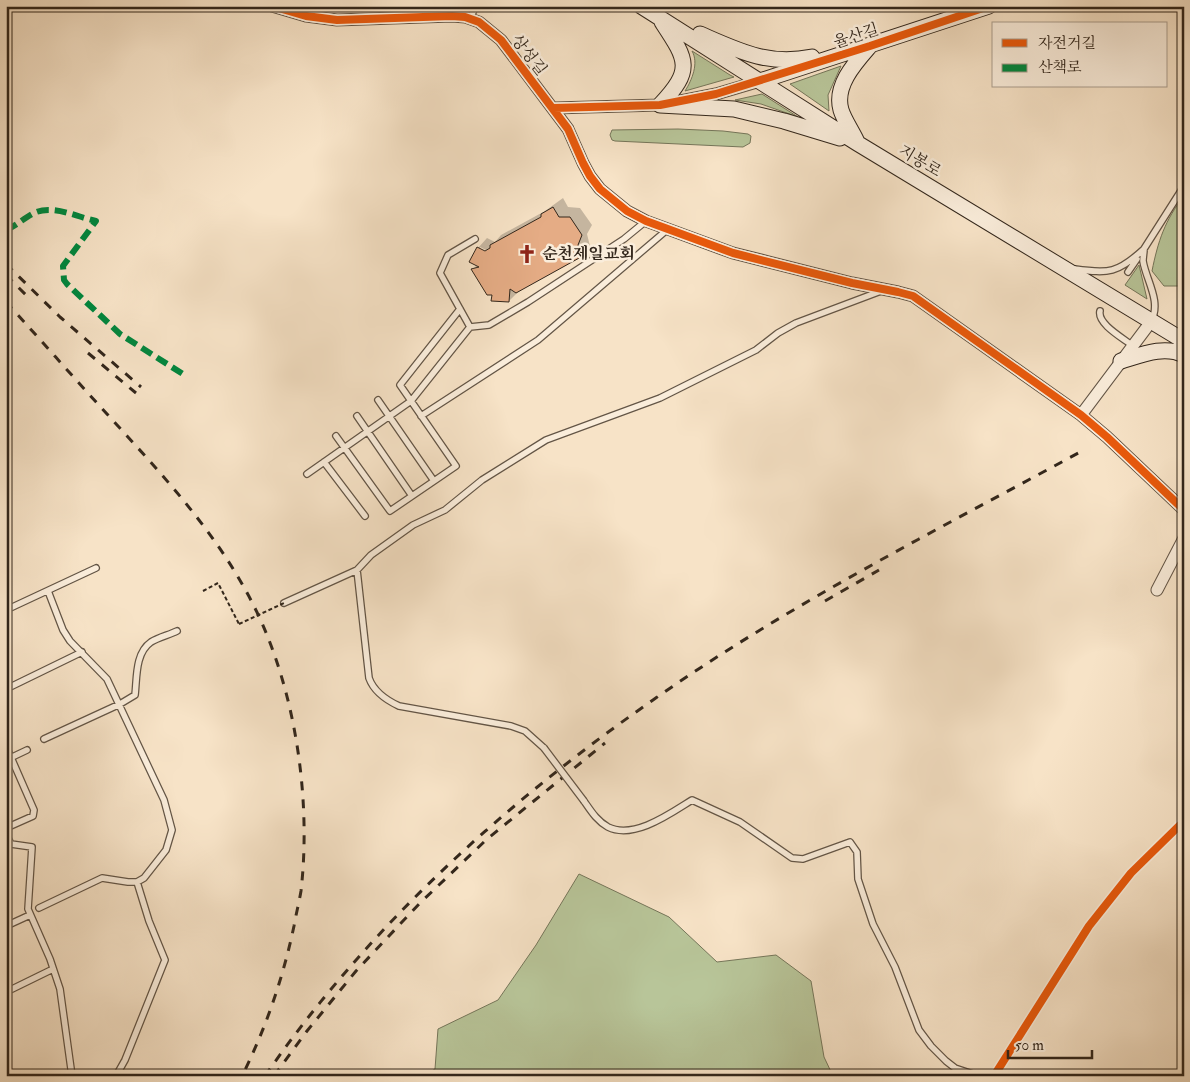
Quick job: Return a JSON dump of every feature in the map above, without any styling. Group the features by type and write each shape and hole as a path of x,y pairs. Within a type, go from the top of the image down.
{"main road":[{"name":"지봉로","path":"641,6 857,143 1184,341"},
{"name":"율산길","path":"760,81 989,6"},
{"path":"659,17 749,55 766,58 786,60 805,58 870,46"},
{"path":"659,17 683,57 680,80 676,88 660,104"},
{"path":"857,143 841,109 840,98 852,66 870,46"},
{"path":"660,104 734,109 784,121 857,143"},
{"path":"1121,361 1171,350 1184,355"}],"street":[{"name":"상성길","path":"272,6 306,16 337,20 452,16 470,18 479,22 501,40 554,108 568,129 590,176 600,189 627,211 668,229 742,255 906,294 924,303 1081,415 1184,510"},
{"path":"554,108 660,104 716,94 760,81"},
{"path":"1081,415 1150,322"},
{"path":"1157,590 1184,538"}],"lane":[{"path":"470,18 476,6"},
{"path":"1128,272 1184,186"},
{"path":"307,474 411,401 470,327 489,325 528,302 624,239 646,220"},
{"path":"421,416 538,340 668,229"},
{"path":"470,327 440,273 448,255 475,239"},
{"path":"1062,268 1092,272 1113,270 1127,264 1144,249"},
{"path":"1144,249 1143,261 1156,307 1150,322"},
{"path":"284,603 357,570 371,555 412,525 445,510 482,480 546,440 660,398 756,350 778,333 796,324 883,290"},
{"path":"336,436 390,511 456,466 400,385 460,309"},
{"path":"1100,311 1099,315 1103,323 1132,346"},
{"path":"378,400 434,481"},
{"path":"357,416 412,496"},
{"path":"324,462 365,516"},
{"path":"6,610 96,568"},
{"path":"357,570 370,678 378,693 399,706 511,726 525,731 544,748 601,821 614,829 624,830 644,826 692,800 740,822 792,858 803,859 850,842 857,852 858,879 873,924 895,966 919,1030 931,1046 955,1068 979,1076"},
{"path":"39,908 102,878 137,882 144,878 166,850 172,830 164,800 108,679 70,641 63,630 48,591"},
{"path":"44,739 120,704 135,695 138,662 149,643 177,631"},
{"path":"6,688 82,652"},
{"path":"6,746 9,759 34,810 33,816 6,828"},
{"path":"9,759 27,750"},
{"path":"7,836 11,844 32,847 28,909 60,989 72,1076"},
{"path":"116,1076 125,1060 165,960 149,921 137,882"},
{"path":"6,926 30,915"},
{"path":"6,992 53,969"}],"path":[{"path":"202,591 218,584 239,624 284,603"}],"green space":[{"path":"692,51 734,77 685,91 695,66"},
{"path":"841,66 828,95 829,111 790,84"},
{"path":"762,94 798,117 761,104 735,100"},
{"path":"678,129 748,134 751,136 750,143 743,147 615,141 612,140 610,135 612,130"},
{"path":"1184,196 1184,286 1164,286 1152,271 1154,260 1167,222"},
{"path":"1139,265 1147,299 1125,285"},
{"path":"579,874 669,917 717,962 776,955 811,981 824,1057 833,1076 423,1076 435,1069 438,1029 498,1000 536,945"}],"building":[{"name":"순천제일교회","path":"553,207 559,217 570,217 582,235 578,245 581,257 516,293 510,289 509,302 491,301 492,295 487,295 471,269 479,267 469,262 477,247 485,251 490,248 490,245 541,217 541,214"}],"railway":[{"path":"6,264 60,317 141,387"},
{"path":"6,275 26,295"},
{"path":"6,302 145,456 199,520 232,567 246,591 263,625 276,661 296,737 301,776 304,815 304,854 301,891 290,945 279,984 259,1040 242,1076"},
{"path":"88,353 136,393"},
{"path":"265,1076 305,1021 348,969 394,919 442,871 544,781 653,700 757,632 918,539 1082,451"},
{"path":"825,601 879,570"},
{"path":"274,1076 307,1031 356,971 419,904 486,840 605,743"}],"marked path":[{"path":"6,230 34,213 49,210 65,212 96,221 63,266 64,280 120,334 186,376"}],"cycle path":[{"path":"272,6 306,16 337,20 452,16 465,17 479,22 501,40 568,129 583,163 600,189 627,211 646,221 733,253 852,283 913,296 1081,415 1184,510"},
{"path":"554,108 660,105 716,94 870,46 989,6"},
{"path":"994,1076 1089,926 1131,873 1184,821"}],"place":[{"name":"순천제일교회","path":"527,254"}]}
